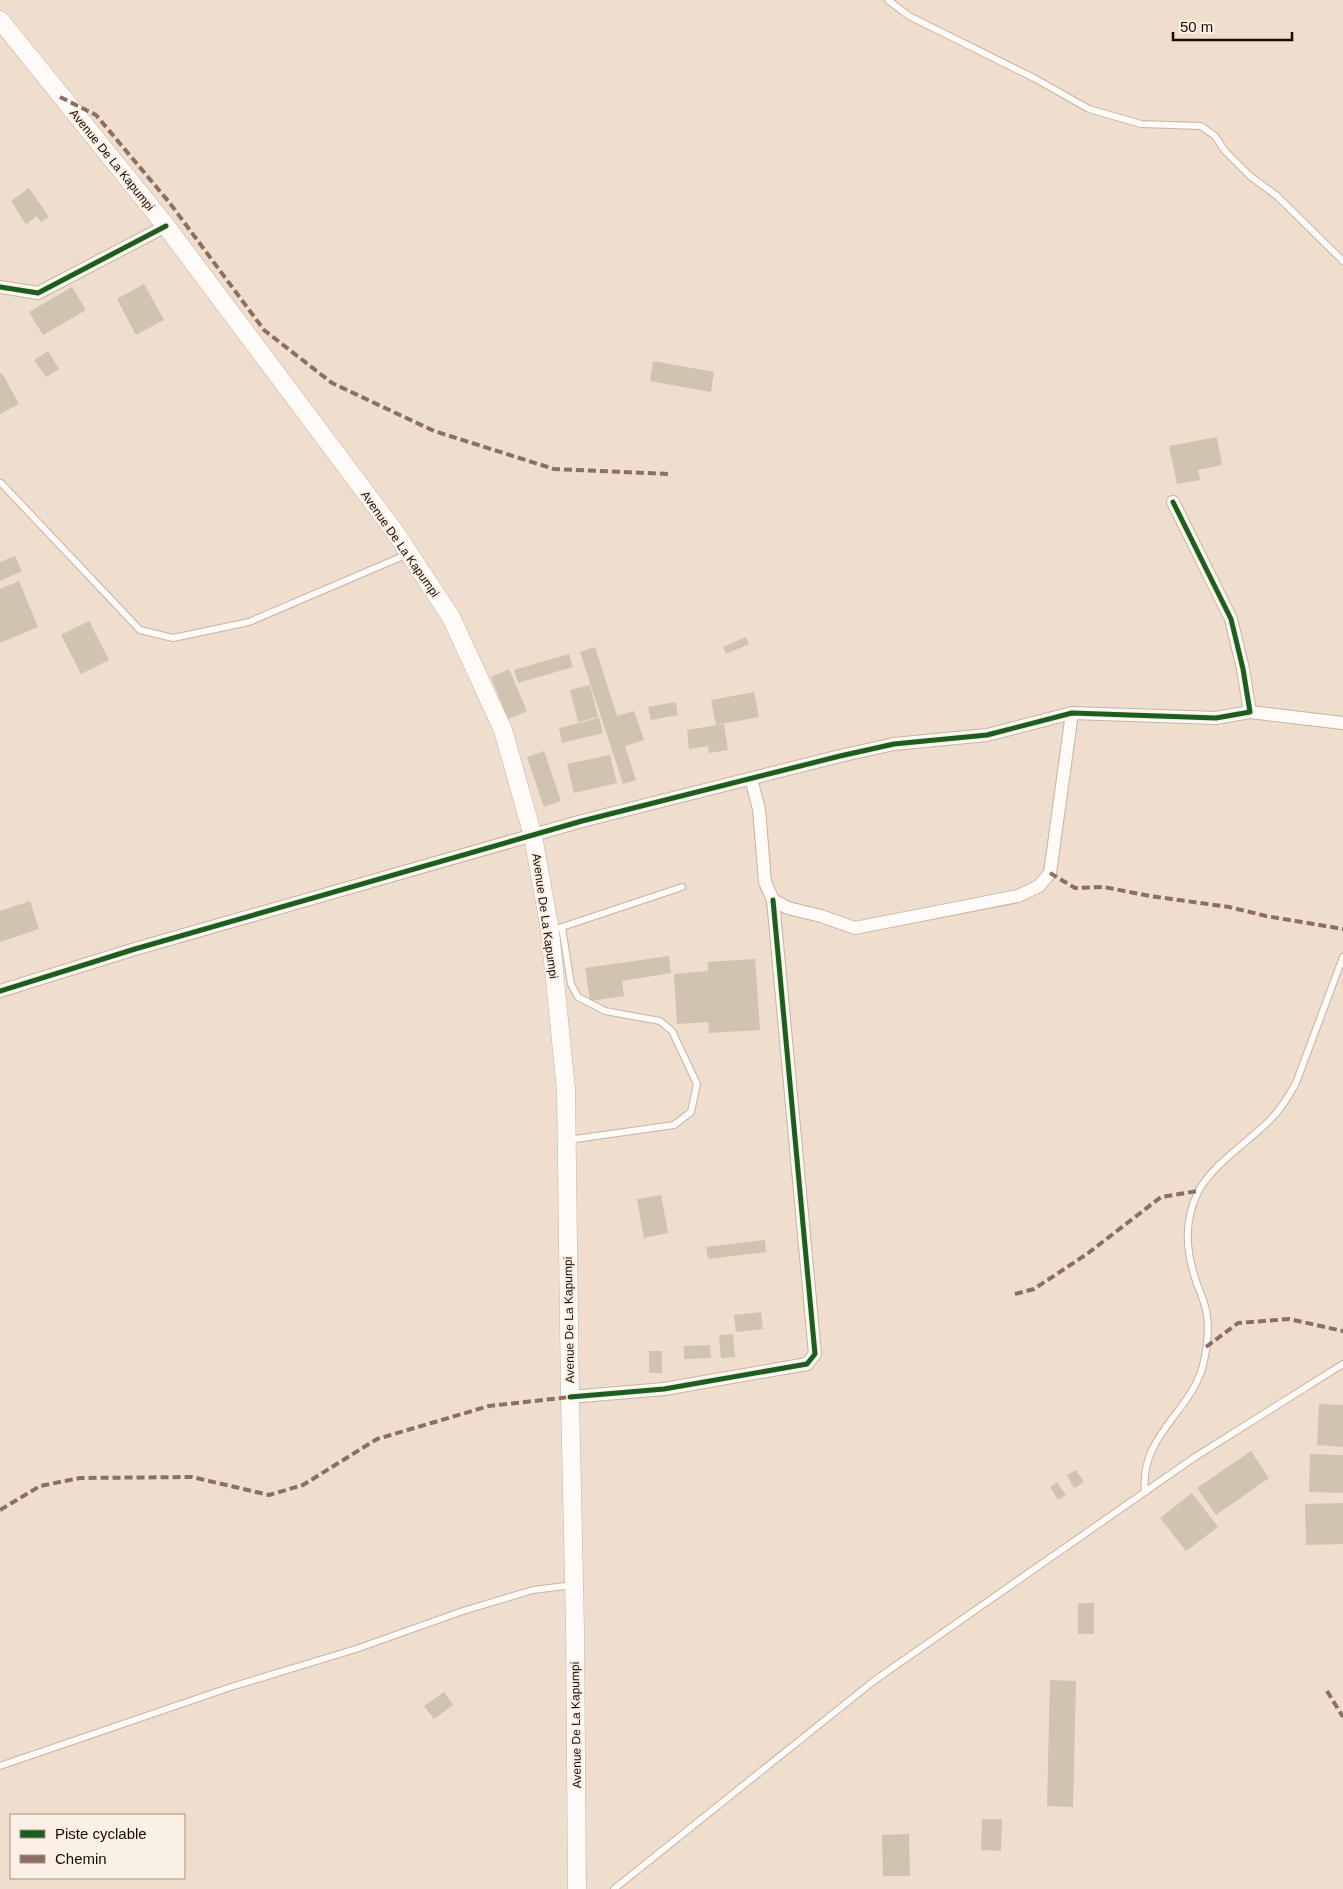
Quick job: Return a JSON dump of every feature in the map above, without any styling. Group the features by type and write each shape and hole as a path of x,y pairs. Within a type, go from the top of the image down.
{"main road":[{"name":"Avenue De La Kapumpi","path":"0,20 166,226 409,553 451,617 503,730 533,836 556,929 566,1090 577,1889"}],"street":[{"path":"0,287 38,293 166,226"},
{"path":"1173,502 1231,619 1243,670 1250,712"},
{"path":"0,991 117,955 582,821 894,744 987,735 1072,713 1216,718 1250,712 1343,723"},
{"path":"773,900 788,908 855,928 1018,896 1039,886 1050,873 1072,713"},
{"path":"570,1397 687,1385 807,1364 815,1354 773,900 765,882 759,808 751,779"}],"lane":[{"path":"888,0 909,16 1034,78 1089,109 1141,124 1201,126 1215,136 1226,151 1250,176 1277,196 1343,261"},
{"path":"1,483 140,630 173,638 249,622 409,553"},
{"path":"567,1140 674,1125 691,1112 697,1084 672,1032 660,1021 605,1011 578,997 570,984 556,929 682,887"},
{"path":"1145,1492 1143,1479 1146,1462 1154,1444 1191,1391 1204,1363 1208,1316 1188,1252 1187,1236 1189,1216 1198,1191 1215,1172 1271,1120 1286,1101 1296,1083 1343,957"},
{"path":"614,1889 875,1680 1195,1457 1343,1364"},
{"path":"0,1766 222,1690 356,1649 463,1612 533,1590 574,1585"}],"building":[{"path":"29,188 49,217 41,222 37,216 26,224 11,201"},
{"path":"144,284 164,320 136,335 117,299"},
{"path":"72,287 86,310 43,335 29,312"},
{"path":"48,351 59,369 46,377 34,360"},
{"path":"653,361 714,372 711,392 650,381"},
{"path":"2,373 19,404 0,414 0,374"},
{"path":"1217,437 1222,465 1198,470 1200,480 1177,484 1169,446"},
{"path":"15,556 22,571 0,581 0,562"},
{"path":"19,581 38,627 0,643 0,589"},
{"path":"89,621 109,660 81,674 61,635"},
{"path":"746,637 749,644 726,654 723,647"},
{"path":"595,647 617,716 634,711 644,740 625,746 636,780 623,784 580,652"},
{"path":"569,654 573,667 518,683 514,670"},
{"path":"509,669 527,711 508,719 491,677"},
{"path":"590,685 598,717 578,722 570,690"},
{"path":"754,692 759,717 716,725 711,700"},
{"path":"676,702 678,715 651,720 648,707"},
{"path":"599,718 603,733 562,743 559,728"},
{"path":"724,724 728,750 709,753 708,746 689,749 687,730"},
{"path":"544,751 561,801 544,807 527,757"},
{"path":"610,755 617,783 574,793 567,764"},
{"path":"30,901 39,929 0,942 0,911"},
{"path":"669,956 671,973 622,981 624,996 590,1001 585,968"},
{"path":"755,959 760,1030 709,1033 708,1022 677,1024 674,974 708,971 708,962"},
{"path":"661,1195 668,1233 644,1238 637,1199"},
{"path":"765,1240 766,1252 708,1259 706,1247"},
{"path":"761,1312 763,1329 736,1332 734,1315"},
{"path":"733,1334 735,1357 721,1358 719,1335"},
{"path":"710,1345 711,1358 684,1359 684,1346"},
{"path":"649,1351 662,1351 662,1373 649,1373"},
{"path":"1319,1404 1343,1405 1343,1447 1317,1445"},
{"path":"1251,1451 1269,1478 1216,1515 1197,1488"},
{"path":"1310,1454 1343,1455 1343,1493 1309,1492"},
{"path":"1076,1470 1084,1482 1074,1488 1067,1475"},
{"path":"1057,1482 1066,1495 1058,1500 1050,1487"},
{"path":"1192,1493 1218,1527 1186,1551 1160,1518"},
{"path":"1343,1503 1343,1544 1306,1545 1305,1504"},
{"path":"1078,1603 1094,1603 1094,1634 1078,1634"},
{"path":"1050,1680 1076,1681 1073,1807 1047,1806"},
{"path":"444,1692 453,1705 434,1719 424,1706"},
{"path":"982,1819 1002,1819 1001,1851 981,1850"},
{"path":"909,1834 910,1876 883,1876 882,1835"}],"marked path":[{"path":"60,97 96,115 169,202 264,330 332,383 434,431 554,469 669,474"},
{"path":"1050,873 1075,888 1104,887 1150,896 1229,907 1266,916 1343,929"},
{"path":"1015,1294 1034,1289 1087,1254 1161,1197 1198,1191"},
{"path":"1206,1347 1238,1323 1289,1319 1343,1331"},
{"path":"0,1510 40,1486 80,1478 192,1477 269,1495 303,1485 377,1439 489,1406 570,1397"},
{"path":"1327,1691 1343,1717"}],"cycle path":[{"path":"0,287 38,293 166,226"},
{"path":"0,991 135,949 582,821 840,756 894,744 987,735 1072,713 1216,718 1250,712 1243,669 1231,619 1173,502"},
{"path":"570,1397 664,1389 807,1364 815,1354 773,900"}]}
